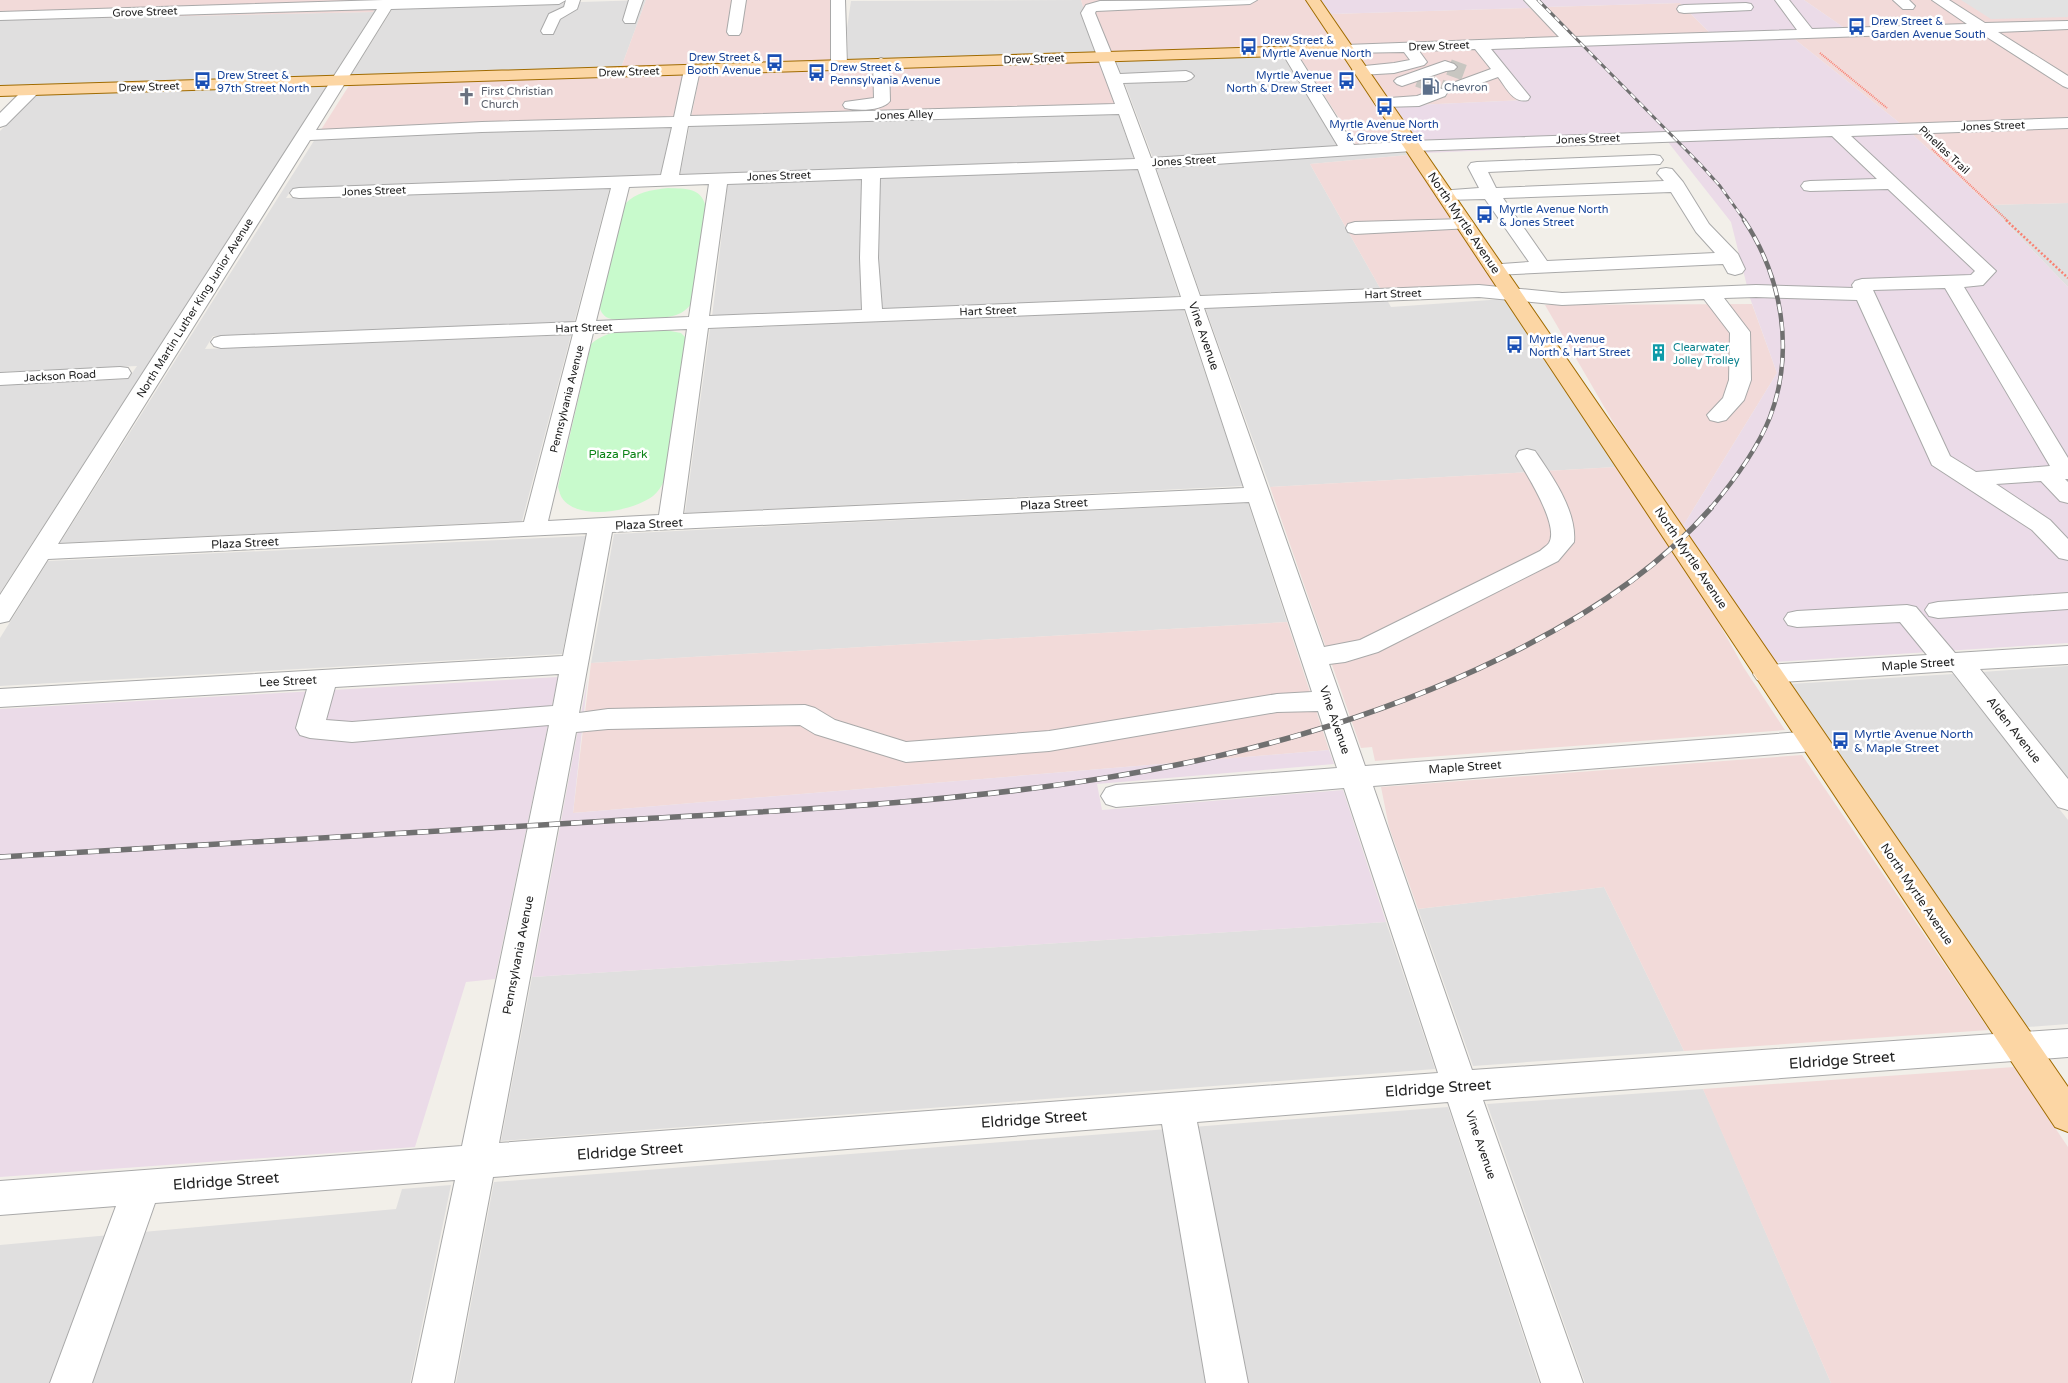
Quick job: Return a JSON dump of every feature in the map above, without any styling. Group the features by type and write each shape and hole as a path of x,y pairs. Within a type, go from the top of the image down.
{"main road":[{"name":"North Myrtle Avenue","path":"1313,0 1343,38 1360,70 2068,1116"},
{"name":"Drew Street","path":"0,91 1288,51 1343,38"}],"street":[{"path":"170,11 181,0"},
{"name":"Grove Street","path":"0,16 388,2 559,0"},
{"path":"548,31 554,18 570,9 573,0"},
{"path":"630,20 636,0"},
{"path":"734,32 739,0"},
{"path":"838,0 839,65"},
{"name":"Vine Avenue","path":"1250,0 1100,5 1091,8 1088,13 1098,36 1098,43 1115,79 1145,164 1562,1383"},
{"path":"1531,0 1571,41"},
{"path":"1782,0 1808,34"},
{"path":"1939,0 2068,83"},
{"name":"North Martin Luther King Junior Avenue","path":"0,616 388,2"},
{"path":"1679,5 1746,7"},
{"path":"1679,5 1717,36"},
{"name":"Drew Street","path":"1343,38 1408,47 2068,26"},
{"path":"1479,44 1522,97"},
{"path":"1408,47 1443,77"},
{"path":"1288,51 1350,150"},
{"path":"851,105 877,104 882,101 880,64"},
{"path":"1360,70 1394,68 1443,77 1497,66"},
{"path":"669,180 692,70"},
{"path":"2051,72 2068,72"},
{"path":"1115,79 1186,76"},
{"path":"1382,102 1418,101 1443,77"},
{"path":"0,122 32,90"},
{"name":"Jones Alley","path":"305,135 482,127 1125,109"},
{"path":"1624,120 1636,138 1677,186 1707,235 1731,258 1736,273 1717,293 1740,332 1740,380 1734,400 1718,415"},
{"path":"1570,122 1585,140"},
{"name":"Jones Street","path":"299,193 1145,164 1412,146 2068,123"},
{"path":"1836,131 1986,271 1976,281 1862,285 1864,294 1940,460 2041,525 2068,553"},
{"path":"1542,267 1490,193 1477,167 1654,160"},
{"path":"870,173 869,258 872,316"},
{"path":"670,522 700,324 719,178"},
{"name":"Pennsylvania Avenue","path":"534,529 621,182"},
{"path":"1810,186 1892,184"},
{"path":"1445,195 1677,186"},
{"path":"1355,228 1465,224"},
{"path":"1495,269 1731,258"},
{"path":"1951,282 2060,472 2068,496"},
{"name":"Hart Street","path":"221,342 1479,291 1562,299 1756,291 1808,294 1864,294"},
{"name":"Jackson Road","path":"0,379 120,373"},
{"path":"1313,657 1346,653 1369,646 1549,556 1562,543 1564,530 1556,509 1527,456"},
{"path":"1972,479 2060,472"},
{"name":"Plaza Street","path":"40,552 1259,494"},
{"name":"Pennsylvania Avenue","path":"432,1383 565,719 601,526"},
{"path":"1938,610 2068,602"},
{"name":"Alden Avenue","path":"1797,619 1907,613 1954,662 2068,799"},
{"name":"Maple Street","path":"1768,674 2068,655"},
{"name":"Lee Street","path":"0,698 575,664"},
{"path":"324,679 310,728 352,732 565,719 805,715 825,727 906,752 1049,741 1277,703 1328,701"},
{"name":"Maple Street","path":"1116,796 1814,741"},
{"name":"Eldridge Street","path":"0,1198 1461,1086 2068,1043"},
{"path":"1177,1108 1226,1383"},
{"path":"70,1383 142,1187"}],"path":[{"name":"Pinellas Trail","path":"1820,53 1874,96 1910,128 2068,278"}],"shaded area":[{"path":"0,0 382,0 380,2 0,13"},
{"path":"646,0 621,68 350,77 393,8"},
{"path":"646,0 830,0 831,61 621,68"},
{"path":"1081,0 1097,54 848,61 847,28 851,1"},
{"path":"1081,0 1305,0 1336,46 1097,54"},
{"path":"1321,0 1523,0 1530,8 1331,14"},
{"path":"1539,0 1804,0 1846,29 1710,33 1680,3 1546,7"},
{"path":"1804,0 1931,0 1970,25 1846,29"},
{"path":"1947,0 2068,0 2068,22 1985,25"},
{"path":"1961,0 2068,0 2068,17 1991,19"},
{"path":"1680,3 1710,33 1576,37 1546,7"},
{"path":"375,8 373,12 0,20 0,19"},
{"path":"377,8 332,77 0,88 0,20 372,12"},
{"path":"1530,8 1560,38 1352,46 1331,14"},
{"path":"2068,29 2068,78 1995,31"},
{"path":"1980,31 2068,89 2068,119 1901,124 1792,37"},
{"path":"1792,37 1901,124 1418,141 1393,106 1526,100 1483,48"},
{"path":"1483,48 1527,100 1393,106 1357,52"},
{"path":"1340,53 1400,142 1356,145 1298,54"},
{"path":"1282,55 1338,147 1153,158 1116,60"},
{"path":"1099,60 1117,111 690,124 700,73"},
{"path":"683,73 672,125 317,136 350,84"},
{"path":"328,85 0,593 0,385 128,379 137,366 0,372 0,131 37,94"},
{"path":"1117,111 1134,159 680,175 690,124"},
{"path":"672,125 660,176 292,189 286,198 610,187 574,323 213,336 205,349 571,335 522,521 60,543 317,136"},
{"path":"2068,128 2068,203 1989,205 1911,133"},
{"path":"1911,133 1989,205 2068,287 2068,643 1775,662 1683,526 1777,373 1750,298 1769,297 1747,286 1731,222 1668,142 1426,153 1424,150"},
{"path":"1405,151 1408,155 1310,164 1380,288 1201,295 1156,167"},
{"path":"1408,155 1496,286 1380,288 1310,164"},
{"path":"1137,168 1179,296 712,317 728,182"},
{"path":"2068,203 2068,287 1989,205"},
{"path":"1504,299 1616,467 1270,487 1205,307 1387,300 1391,307"},
{"path":"1752,304 1777,373 1683,526 1620,434 1545,305"},
{"path":"1183,308 1243,486 685,513 710,329"},
{"path":"1616,467 1716,618 1744,668 1785,730 1375,761 1372,747 1361,748 1270,487"},
{"path":"1248,503 1287,622 591,663 614,534"},
{"path":"586,536 562,654 0,686 0,638 48,561"},
{"path":"1287,622 1329,750 573,813 591,663"},
{"path":"2068,666 2068,778 1982,672"},
{"path":"1953,674 2068,820 2068,1024 2028,1027 1790,684"},
{"path":"588,676 573,813 1329,750 1334,764 1097,784 1102,810 1343,790 1386,922 532,977"},
{"path":"558,677 495,979 466,982 415,1147 0,1177 0,709"},
{"path":"1802,755 1989,1030 1684,1051 1604,887 1418,909 1389,827 1381,787"},
{"path":"1604,887 1684,1051 1473,1066 1418,909"},
{"path":"1386,922 1435,1069 501,1141 532,977"},
{"path":"2014,1067 2068,1147 2068,1383 1831,1383 1703,1089"},
{"path":"1703,1089 1831,1383 1585,1383 1487,1104"},
{"path":"1448,1107 1539,1383 456,1383 494,1182"},
{"path":"451,1185 410,1383 0,1383 0,1245 396,1209 402,1189"}],"green space":[{"path":"668,188 692,190 701,196 706,208 693,303 684,311 674,316 632,321 622,321 606,317 598,303 625,204 639,194"},
{"name":"Plaza Park","path":"660,329 681,333 686,338 664,481 653,496 620,510 593,512 581,510 570,505 562,498 558,487 591,344 607,335 624,330"}],"tunnel":[{"path":"1449,67 1468,74"},
{"path":"1418,79 1448,90"}],"railway":[{"path":"1538,0 1700,164 1720,186 1745,221"},
{"path":"1710,509 1744,465 1765,429 1778,392 1782,366 1781,315 1776,290 1768,266 1744,220"},
{"path":"0,857 838,807 1064,784 1175,765 1285,739 1394,704 1501,658 1530,644 1614,594 1665,554 1711,508"}],"place":[{"name":"Drew Street & Garden Avenue South","path":"1857,27"},
{"name":"Drew Street & Myrtle Avenue North","path":"1248,46"},
{"name":"Drew Street & Booth Avenue","path":"775,63"},
{"name":"Drew Street & Pennsylvania Avenue","path":"816,73"},
{"name":"Drew Street & 97th Street North","path":"203,81"},
{"name":"Myrtle Avenue North & Drew Street","path":"1346,81"},
{"name":"Chevron","path":"1430,87"},
{"name":"First Christian Church","path":"467,97"},
{"name":"Myrtle Avenue North & Grove Street","path":"1384,106"},
{"name":"Myrtle Avenue North & Jones Street","path":"1485,215"},
{"name":"Myrtle Avenue North & Hart Street","path":"1515,345"},
{"name":"Clearwater Jolley Trolley","path":"1659,353"},
{"name":"Myrtle Avenue North & Maple Street","path":"1840,741"}]}
